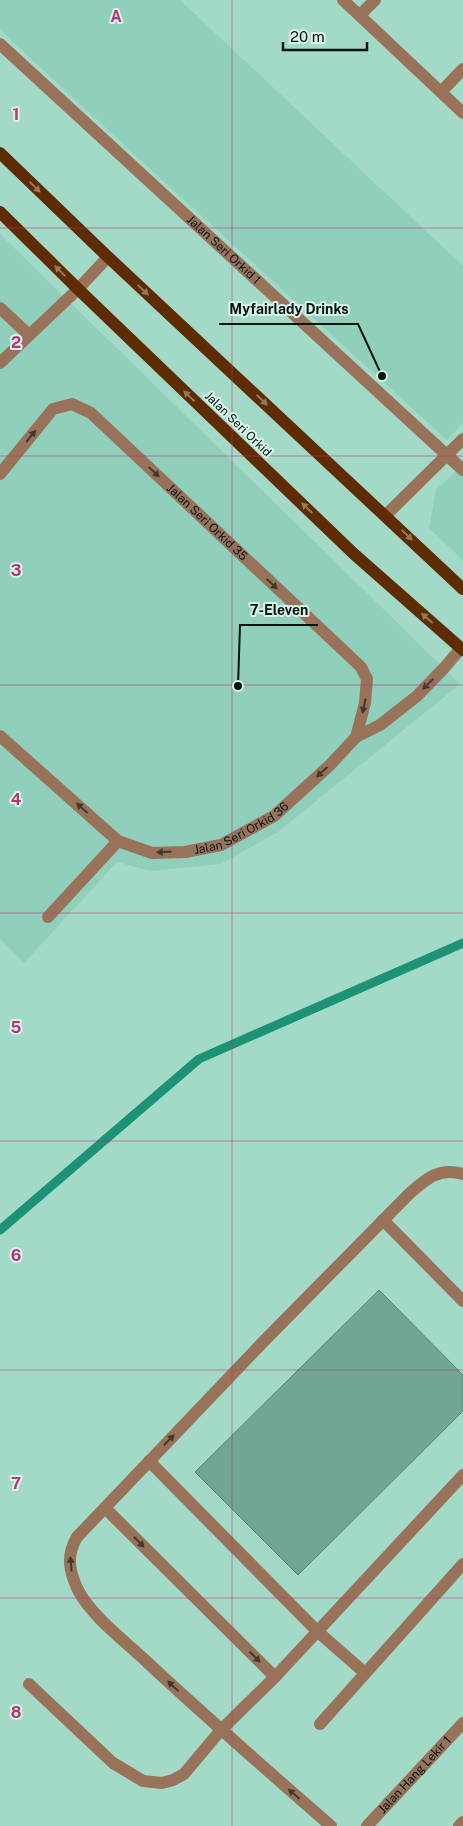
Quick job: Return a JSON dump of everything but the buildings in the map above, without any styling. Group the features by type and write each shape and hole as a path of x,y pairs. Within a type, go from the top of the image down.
{"main road":[{"path":"0,153 108,257 463,589"},
{"name":"Jalan Seri Orkid","path":"0,212 354,554 462,649"}],"street":[{"path":"343,0 463,113"},
{"path":"360,15 375,0"},
{"name":"Jalan Seri Orkid 1","path":"0,44 463,470"},
{"path":"442,92 463,69"},
{"path":"0,363 78,289 108,257"},
{"path":"0,308 28,335"},
{"name":"Jalan Seri Orkid 35","path":"0,474 53,409 72,404 91,413 361,667 367,679 365,703 356,737"},
{"path":"386,515 448,456 463,439"},
{"name":"Jalan Seri Orkid 36","path":"0,736 118,841 152,853 185,852 221,845 274,816 330,765 356,737 380,725 417,696 462,649"},
{"path":"48,917 118,841"},
{"path":"331,1826 220,1730 104,1622 79,1591 69,1562 71,1548 77,1537 149,1461 423,1181 450,1170 463,1174"},
{"path":"383,1220 463,1301"},
{"path":"149,1461 317,1631 365,1673"},
{"path":"29,1684 113,1763 143,1781 162,1783 174,1780 184,1774 220,1730 275,1677 463,1476"},
{"path":"105,1508 275,1677"},
{"path":"320,1724 463,1564"},
{"name":"Jalan Hang Lekir 1","path":"367,1826 463,1723"},
{"path":"459,1826 463,1822"}],"shaded area":[{"path":"0,0 180,0 463,266 463,423 447,440 0,30"},
{"path":"0,234 460,684 278,832 221,864 150,871 117,862 24,963 0,939"},
{"path":"463,465 463,560 429,528 436,490"}],"waterway":[{"path":"0,1230 199,1059 463,943"}],"place":[{"name":"Myfairlady Drinks","path":"382,376"},
{"name":"7-Eleven","path":"238,686"}]}
